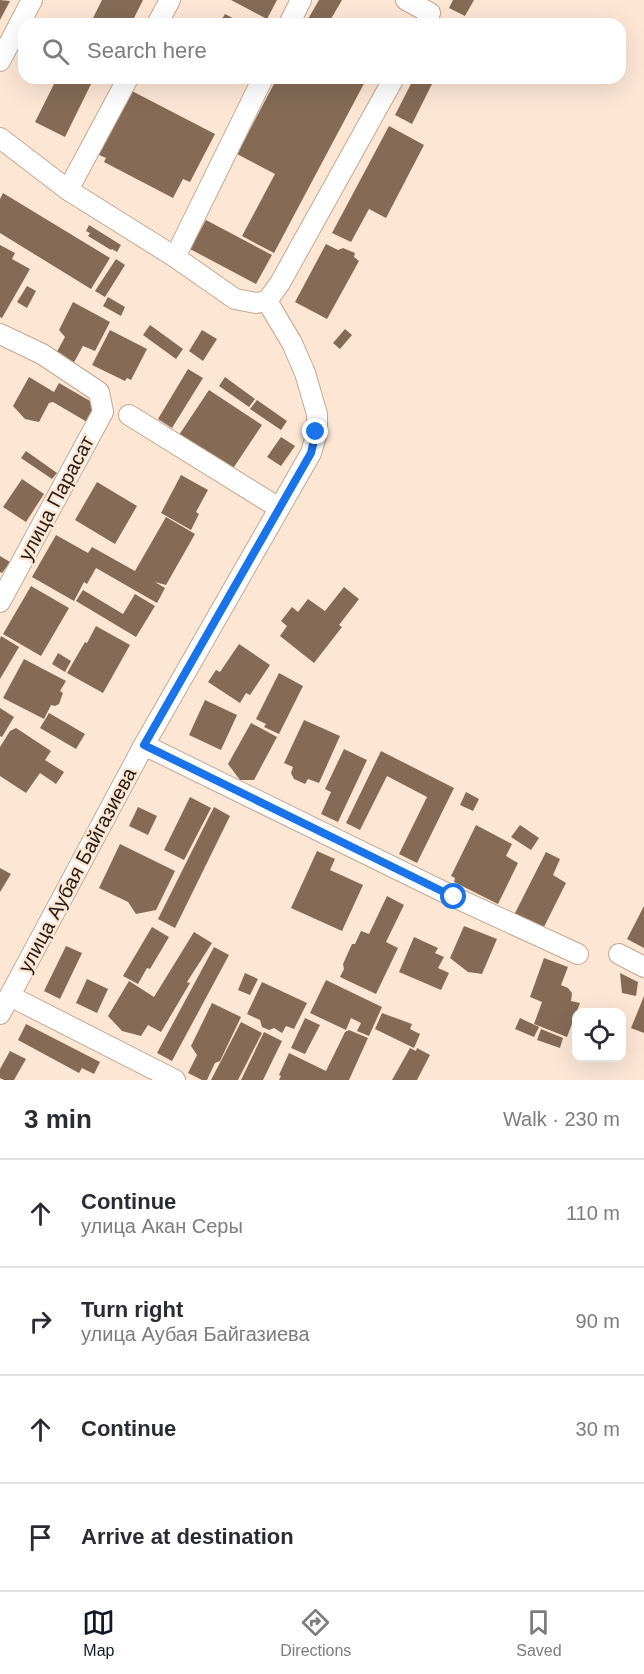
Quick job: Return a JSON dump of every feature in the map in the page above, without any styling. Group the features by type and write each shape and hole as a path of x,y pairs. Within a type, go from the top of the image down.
{"street":[{"path":"23,18 32,0"},
{"path":"160,18 170,0"},
{"path":"292,18 301,0"},
{"path":"406,0 430,12"},
{"path":"0,61 18,27"},
{"path":"68,190 125,84"},
{"path":"175,257 260,84"},
{"path":"0,138 68,190 175,257 235,299 256,303 267,301 280,283 391,84"},
{"name":"улица Аубая Байгазиева","path":"0,1014 144,745 311,453 317,414 292,344 267,301"},
{"name":"улица Парасат","path":"0,334 42,354 99,392 103,412 0,602"},
{"path":"129,415 279,508"},
{"path":"144,745 402,872 578,954"},
{"path":"619,954 644,967"},
{"path":"10,996 175,1080"}],"building":[{"path":"0,0 10,1 0,20"},
{"path":"102,0 143,0 134,18 93,18"},
{"path":"231,0 277,0 268,18"},
{"path":"319,0 342,0 332,18 309,18"},
{"path":"453,0 474,0 465,16 449,8"},
{"path":"54,84 91,84 65,137 35,122"},
{"path":"274,84 364,84 274,253 242,236 275,174 237,154"},
{"path":"411,84 432,84 412,124 395,115"},
{"path":"130,90 215,134 190,182 183,179 173,198 104,162 106,158 97,154"},
{"path":"389,126 424,145 386,218 369,209 351,242 332,233"},
{"path":"3,193 110,258 91,289 0,233 0,199"},
{"path":"206,220 272,255 256,284 190,249"},
{"path":"89,225 121,245 117,252 88,236 90,233 86,231"},
{"path":"326,244 338,250 343,248 355,253 354,257 359,261 327,319 295,302"},
{"path":"0,245 15,253 12,259 30,269 2,318 0,317"},
{"path":"116,259 125,265 105,297 95,291"},
{"path":"27,286 36,291 27,308 17,302"},
{"path":"108,297 125,307 121,316 103,306"},
{"path":"73,302 110,322 95,351 83,346 72,366 54,357 65,337 59,330"},
{"path":"150,325 183,349 176,359 143,335"},
{"path":"345,329 352,335 340,349 333,343"},
{"path":"110,330 147,349 131,380 127,378 125,381 92,365"},
{"path":"202,330 217,339 203,361 189,351"},
{"path":"188,369 203,378 172,428 158,419"},
{"path":"29,377 54,392 59,383 97,405 87,422 53,402 49,403 39,422 25,419 13,406"},
{"path":"225,377 255,399 249,407 219,386"},
{"path":"209,390 262,425 232,470 179,435"},
{"path":"257,400 287,421 281,430 250,409"},
{"path":"281,437 295,446 281,466 267,457"},
{"path":"26,451 57,473 52,479 21,458"},
{"path":"181,475 208,490 196,512 199,514 191,530 161,513"},
{"path":"22,479 44,494 26,522 3,507"},
{"path":"97,482 137,506 115,544 75,520"},
{"path":"166,517 195,534 166,585 155,582 165,588 157,603 96,568 87,584 84,582 74,601 32,577 56,535 88,553 92,547 135,571"},
{"path":"0,556 10,562 2,573 0,572"},
{"path":"31,586 69,608 41,656 3,634"},
{"path":"344,587 359,599 339,625 342,627 314,663 280,636 287,626 281,621 292,607 298,612 308,599 325,611"},
{"path":"83,590 123,614 135,594 155,606 136,637 76,601"},
{"path":"96,626 130,645 103,693 67,673"},
{"path":"1,636 19,647 0,679 0,639"},
{"path":"239,644 270,665 250,695 246,693 240,703 208,682 216,670 220,672"},
{"path":"58,653 71,661 65,672 52,664"},
{"path":"24,659 66,681 60,691 63,693 59,704 51,705 44,719 3,698"},
{"path":"279,673 303,686 279,734 264,727 266,724 256,719"},
{"path":"205,700 237,715 221,750 189,735"},
{"path":"0,708 14,717 2,737 0,736"},
{"path":"49,713 85,734 76,749 40,728"},
{"path":"304,720 340,736 319,783 308,779 305,784 294,779 291,773 293,767 284,763"},
{"path":"251,723 277,737 254,780 240,780 228,764"},
{"path":"16,728 51,751 45,760 64,772 56,784 40,773 26,793 0,776 0,747 10,731"},
{"path":"344,749 367,760 338,822 321,814 331,792 325,789"},
{"path":"381,751 454,788 417,863 399,854 427,797 387,776 360,830 346,823"},
{"path":"466,792 479,799 473,811 460,805"},
{"path":"190,797 211,808 184,860 164,850"},
{"path":"138,807 157,816 148,835 129,826"},
{"path":"214,807 230,816 175,928 158,919"},
{"path":"476,825 512,844 506,856 518,863 498,904 454,882 455,878 451,876"},
{"path":"520,825 539,838 531,850 511,837"},
{"path":"120,844 175,871 156,910 136,914 128,902 99,888"},
{"path":"317,851 335,859 330,870 363,885 342,931 291,908"},
{"path":"546,852 560,859 553,875 566,883 543,929 514,915"},
{"path":"0,868 11,874 0,892"},
{"path":"387,896 404,905 386,942 398,948 376,994 340,977 352,944 355,944 361,931 369,934"},
{"path":"644,906 644,948 627,939"},
{"path":"464,926 497,939 482,974 468,972 450,958"},
{"path":"152,927 169,937 138,984 123,976"},
{"path":"194,932 212,943 187,982 190,983 161,1032 148,1025 141,1036 122,1031 108,1016 129,981 154,997"},
{"path":"414,937 438,948 435,953 444,957 438,968 449,973 441,990 399,972"},
{"path":"66,946 82,953 60,999 44,991"},
{"path":"214,947 229,955 172,1061 157,1053"},
{"path":"544,958 568,967 561,985 572,993 571,1001 580,1003 578,1008 572,1008 572,1024 567,1037 534,1024 542,1002 530,997"},
{"path":"245,973 258,979 250,995 238,990"},
{"path":"620,973 638,982 636,996 622,993"},
{"path":"87,979 108,989 97,1013 76,1003"},
{"path":"326,980 382,1007 369,1036 357,1031 361,1023 351,1018 346,1030 310,1013"},
{"path":"262,982 307,1003 294,1029 286,1026 282,1033 274,1028 269,1030 262,1027 260,1020 247,1014"},
{"path":"644,996 644,1033 631,1028"},
{"path":"212,1003 241,1017 220,1061 215,1063 207,1080 202,1080 188,1073 197,1055 191,1046"},
{"path":"382,1013 412,1024 410,1029 420,1034 414,1048 375,1029"},
{"path":"305,1018 320,1025 305,1054 291,1048"},
{"path":"520,1018 539,1027 534,1037 515,1029"},
{"path":"241,1022 262,1033 238,1080 211,1080"},
{"path":"26,1024 100,1062 94,1074 82,1068 79,1073 18,1040"},
{"path":"541,1029 563,1038 560,1048 537,1040"},
{"path":"349,1030 368,1038 349,1080 279,1080 289,1053 326,1071 345,1032"},
{"path":"264,1032 282,1041 263,1080 241,1080"},
{"path":"410,1048 416,1051 417,1048 430,1055 417,1080 392,1080"},
{"path":"10,1051 26,1059 14,1080 4,1080 0,1078 0,1069"}],"route":[{"path":"316,432 311,453 144,745 454,897"}]}
